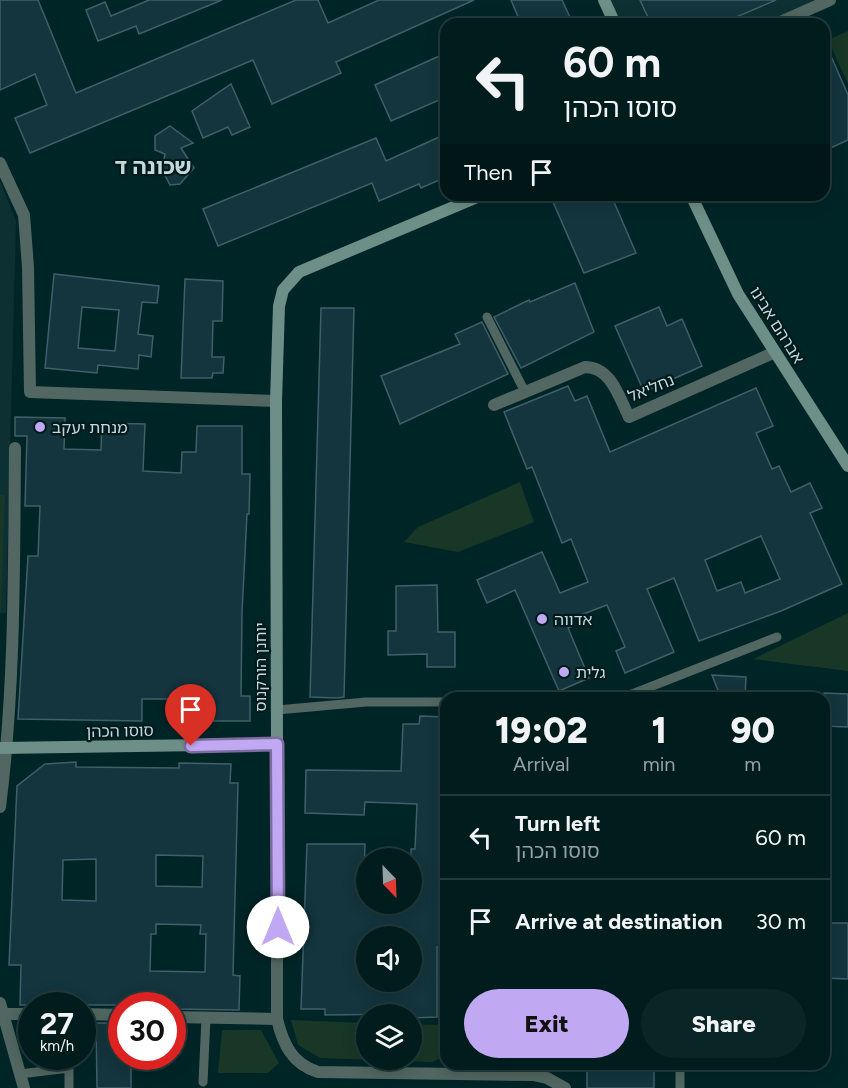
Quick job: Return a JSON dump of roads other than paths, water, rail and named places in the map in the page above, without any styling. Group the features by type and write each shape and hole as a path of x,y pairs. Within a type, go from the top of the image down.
{"street":[{"path":"604,0 612,18"},
{"path":"790,18 830,0"},
{"path":"0,163 24,215 28,267 30,392 276,401"},
{"name":"יוחנן הורקנוס","path":"440,1070 318,1072 297,1062 290,1053 281,1037 277,1019 276,401 279,306 288,283 299,273 468,201"},
{"name":"אברהם אבינו","path":"694,201 720,261 773,353 848,466"},
{"name":"נחליאל","path":"494,405 585,367 596,367 607,374 629,417 773,353"},
{"path":"0,807 13,620 15,448"},
{"name":"סוסו הכהן","path":"4,748 277,744"},
{"path":"18,1011 1,1008 24,1088"},
{"path":"186,1017 277,1019"},
{"name":"יוחנן הורקנוס","path":"476,1070 547,1078 565,1087"}],"lane":[{"path":"487,317 525,392"},
{"path":"637,692 777,637"},
{"path":"277,710 366,702 440,702"},
{"path":"203,1082 206,1018"},
{"path":"20,1074 69,1068 69,1088"},
{"path":"680,1070 680,1088"}],"place":[{"name":"מנחת יעקב","path":"40,427"},
{"name":"אדווה","path":"542,619"},
{"name":"גלית","path":"564,672"}],"district":[{"name":"שכונה ד","path":"153,166"}]}
